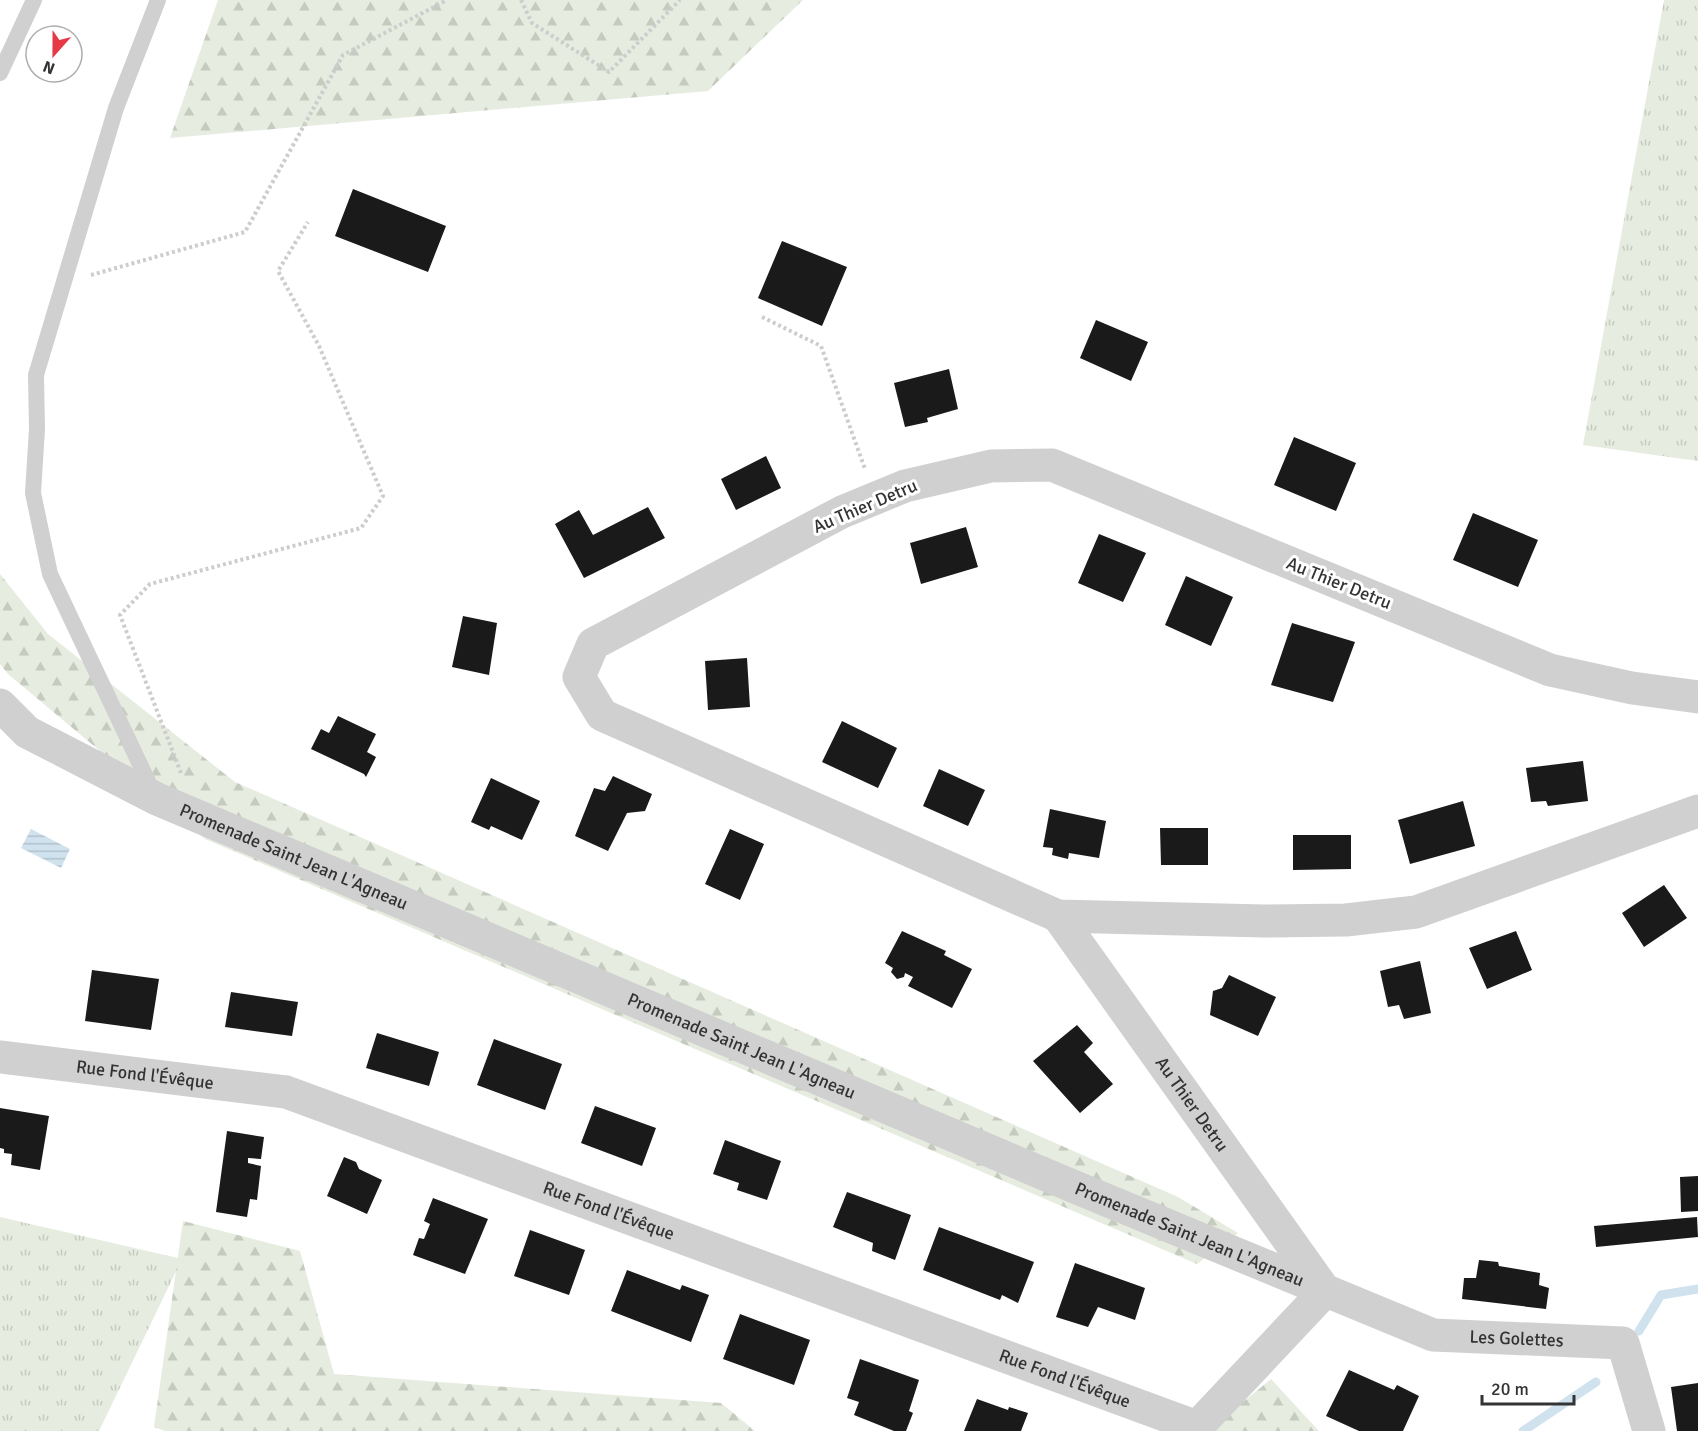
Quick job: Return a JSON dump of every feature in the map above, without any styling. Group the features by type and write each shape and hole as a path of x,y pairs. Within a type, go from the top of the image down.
{"street":[{"name":"Au Thier Detru","path":"1698,697 1632,688 1550,670 1052,465 991,466 905,486 842,512 593,645 579,677 602,715 1058,916 1264,921 1347,920 1416,912 1698,811"},
{"name":"Promenade Saint Jean L'Agneau","path":"0,705 27,732 157,799 1325,1291 1197,1429"},
{"name":"Au Thier Detru","path":"1058,916 1325,1291"},
{"name":"Rue Fond l'Évêque","path":"0,1057 286,1092 1197,1429"},
{"name":"Les Golettes","path":"1325,1291 1433,1335 1623,1343 1649,1431"}],"lane":[{"path":"0,73 34,0"},
{"path":"157,799 50,574 33,493 37,429 36,375 116,108 158,0"}],"path":[{"path":"64,283 245,232 343,55 447,0"},
{"path":"520,0 532,23 609,72 680,0"},
{"path":"197,816 120,615 150,584 361,528 383,496 319,346 278,271 308,222"},
{"path":"762,317 821,346 876,498"}],"green space":[{"path":"218,0 803,0 708,91 170,138"},
{"path":"1664,0 1698,0 1698,461 1583,445"},
{"path":"0,574 48,634 235,782 1178,1197 1238,1233 1197,1264 205,839 8,674 0,664"},
{"path":"0,1217 182,1259 99,1431 0,1431"},
{"path":"183,1221 300,1251 334,1374 721,1403 755,1431 165,1431 154,1427"},
{"path":"1271,1379 1319,1431 1208,1431"}],"water":[{"path":"31,829 70,849 61,868 21,848"}],"building":[{"path":"353,189 446,226 428,272 335,236"},
{"path":"782,241 847,267 822,326 758,298"},
{"path":"1096,320 1148,342 1131,381 1080,358"},
{"path":"949,369 958,409 927,418 928,422 905,427 894,383"},
{"path":"1294,437 1356,463 1336,511 1274,485"},
{"path":"766,456 781,488 736,510 721,479"},
{"path":"648,507 665,538 584,578 555,524 579,510 593,535"},
{"path":"1473,513 1538,540 1518,587 1453,560"},
{"path":"966,527 978,567 921,584 910,543"},
{"path":"1099,534 1146,553 1123,602 1078,583"},
{"path":"1186,576 1233,597 1211,646 1165,625"},
{"path":"463,616 497,623 489,675 452,667"},
{"path":"1292,623 1355,642 1333,702 1271,685"},
{"path":"747,658 750,707 708,710 705,661"},
{"path":"338,716 376,734 367,752 376,757 366,777 311,749 321,729 329,733"},
{"path":"842,721 897,748 878,788 822,762"},
{"path":"1583,761 1588,801 1548,806 1546,801 1531,802 1526,768"},
{"path":"939,769 985,790 968,826 923,806"},
{"path":"613,776 652,794 645,811 627,813 608,851 575,836 594,788 605,791"},
{"path":"491,778 540,801 522,840 491,826 489,830 471,822"},
{"path":"1463,801 1475,846 1410,864 1398,820"},
{"path":"1050,809 1106,821 1099,858 1069,853 1068,859 1052,855 1053,848 1043,847"},
{"path":"1160,828 1208,828 1208,865 1161,865"},
{"path":"730,829 764,844 740,900 705,884"},
{"path":"1293,835 1351,835 1351,869 1293,870"},
{"path":"1664,885 1687,918 1644,947 1622,913"},
{"path":"902,931 946,951 944,955 972,969 952,1008 908,986 913,977 905,973 904,977 897,979 891,972 893,968 885,963"},
{"path":"1516,931 1532,970 1487,989 1469,948"},
{"path":"1420,961 1431,1013 1404,1019 1399,1005 1388,1007 1380,971"},
{"path":"92,970 159,979 151,1030 85,1021"},
{"path":"1229,975 1276,997 1258,1036 1210,1015 1213,991 1222,988"},
{"path":"231,992 298,1002 292,1036 225,1027"},
{"path":"1077,1025 1093,1043 1084,1052 1113,1084 1080,1113 1033,1061"},
{"path":"377,1033 439,1052 429,1086 366,1068"},
{"path":"494,1039 562,1064 545,1110 477,1085"},
{"path":"595,1106 656,1128 642,1166 581,1143"},
{"path":"0,1108 49,1116 40,1170 11,1165 12,1154 4,1153 4,1149 0,1148"},
{"path":"227,1131 264,1137 261,1159 248,1158 248,1163 261,1166 257,1200 250,1199 247,1217 216,1212"},
{"path":"725,1140 781,1161 767,1200 737,1190 739,1183 713,1174"},
{"path":"344,1157 356,1162 359,1169 382,1180 367,1214 327,1196"},
{"path":"1698,1176 1698,1211 1681,1212 1680,1177"},
{"path":"847,1192 911,1215 895,1260 872,1251 873,1243 833,1227"},
{"path":"433,1198 488,1219 465,1274 413,1255 419,1238 424,1239 430,1224 424,1221"},
{"path":"1697,1217 1698,1237 1596,1247 1594,1226"},
{"path":"939,1227 1034,1262 1018,1303 1002,1295 1000,1300 923,1270"},
{"path":"530,1230 585,1250 569,1295 514,1276"},
{"path":"1479,1260 1498,1262 1499,1266 1540,1273 1539,1285 1549,1288 1546,1309 1462,1299 1464,1278 1476,1278"},
{"path":"1075,1263 1145,1288 1135,1320 1098,1307 1088,1327 1056,1317"},
{"path":"627,1270 680,1290 682,1285 709,1295 691,1342 611,1311"},
{"path":"740,1314 810,1340 794,1385 723,1359"},
{"path":"860,1359 919,1380 909,1411 913,1413 906,1431 894,1431 854,1415 859,1402 847,1398"},
{"path":"1349,1370 1394,1390 1397,1385 1419,1396 1403,1431 1359,1431 1326,1416"},
{"path":"1698,1383 1698,1431 1677,1431 1671,1387"},
{"path":"977,1399 1008,1410 1009,1407 1028,1413 1021,1431 964,1431"}],"waterway":[{"path":"1639,1331 1661,1295 1698,1289"},
{"path":"1523,1431 1596,1382"}]}
